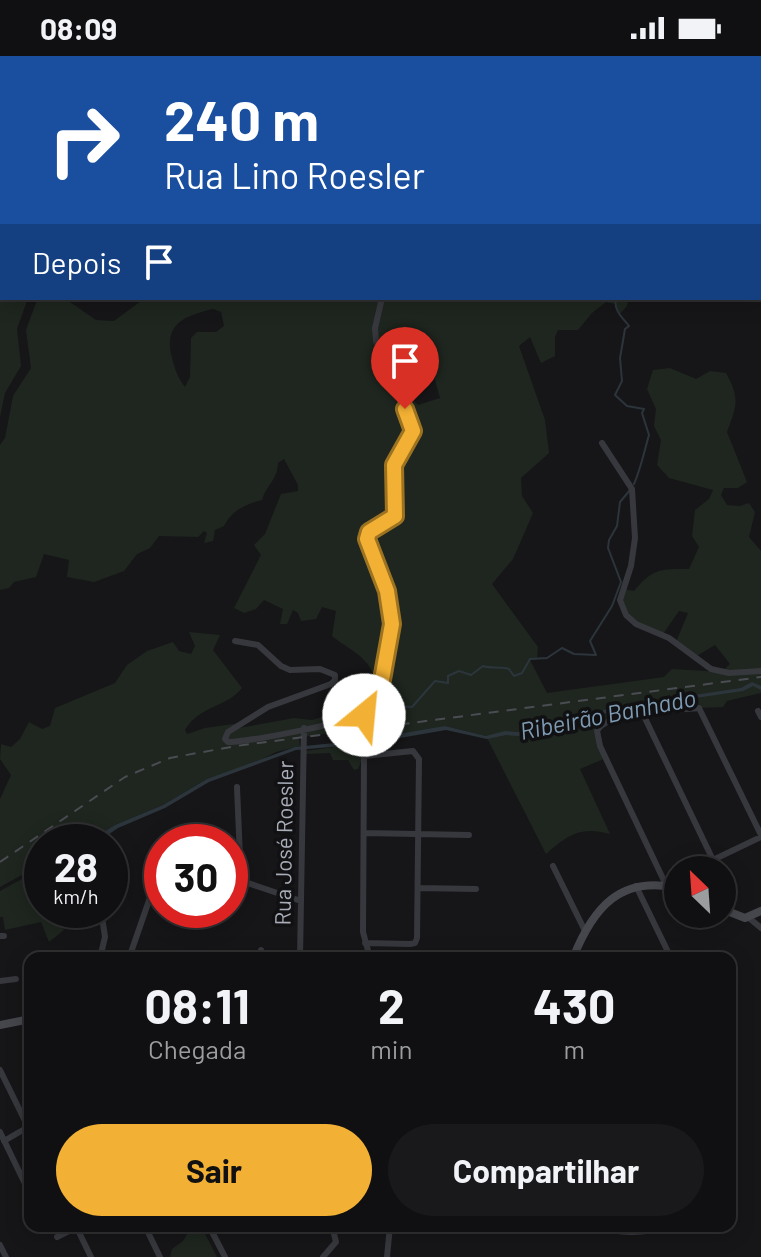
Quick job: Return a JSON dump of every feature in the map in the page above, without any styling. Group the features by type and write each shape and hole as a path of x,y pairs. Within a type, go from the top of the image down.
{"street":[{"path":"235,641 258,645 290,670 320,669 335,675 335,680 268,707 228,732 225,739 234,742 350,721 370,712 378,702 388,655 391,609 367,539 369,532 395,516 394,465 413,431 376,341 375,328 382,300"},
{"path":"602,443 632,489 635,538 631,566 620,600 626,615 636,624 676,642 717,671 761,671"},
{"path":"664,880 600,746 597,731 612,719 699,708 761,836 721,856"},
{"path":"643,714 711,856"},
{"name":"Rua José Roesler","path":"300,952 304,728"},
{"path":"365,943 415,943 419,759 413,751 364,756 365,943 368,952"},
{"path":"237,787 239,824"},
{"path":"364,833 469,835"},
{"path":"553,866 585,931"},
{"path":"248,883 301,901"},
{"path":"576,952 585,931 602,907 618,894 636,886 664,884"},
{"path":"636,886 668,952"},
{"path":"418,888 476,889"},
{"path":"749,918 761,911"},
{"path":"131,952 144,915"},
{"path":"736,916 749,918 761,928"},
{"path":"101,952 104,928"},
{"path":"0,981 16,979"},
{"path":"0,1025 24,1020"},
{"path":"0,1070 24,1119"},
{"path":"4,1141 24,1131"},
{"path":"0,1132 24,1182"},
{"path":"57,1237 67,1232"},
{"path":"79,1232 91,1257"},
{"path":"148,1232 160,1257"},
{"path":"212,1232 225,1257"},
{"path":"323,1257 336,1242 334,1232"},
{"path":"387,1257 389,1232"},
{"path":"612,1232 637,1232"},
{"path":"0,1245 6,1257"}],"shaded area":[{"path":"0,300 27,300 17,329 21,366 5,393 0,417"},
{"path":"37,300 67,300 96,320 114,321 142,300 628,300 619,315 615,304 606,302 578,330 558,330 555,356 541,363 530,337 519,346 545,420 549,453 521,478 522,496 533,513 513,559 492,584 538,647 537,659 530,660 547,693 664,677 672,669 722,672 730,664 715,645 695,657 676,642 688,613 679,611 663,634 636,624 622,607 623,589 634,591 658,571 689,569 699,547 692,536 695,510 709,499 713,490 669,478 657,465 661,440 654,426 656,409 647,389 653,370 670,368 696,379 710,371 726,373 736,402 727,432 747,482 738,488 724,488 721,495 727,505 749,503 755,512 749,537 761,551 761,693 727,701 723,707 641,714 599,727 606,758 580,769 610,834 590,831 575,834 546,854 486,736 445,726 348,742 354,735 370,727 290,739 299,739 300,746 207,779 163,805 117,824 24,824 24,874 0,887 0,799 11,775 0,759 1,744 11,747 20,739 29,722 42,729 50,726 55,708 115,683 127,665 147,651 173,642 179,651 191,654 195,646 189,632 220,635 213,650 242,688 236,695 198,716 185,730 187,734 247,722 239,728 294,718 312,720 322,717 355,700 364,680 373,675 362,657 332,636 336,611 322,607 316,619 301,621 293,610 287,624 280,624 283,609 264,600 256,609 244,613 234,608 261,555 254,545 265,534 281,494 298,491 298,485 284,459 278,463 276,474 262,500 235,512 224,526 215,530 213,541 204,543 207,533 204,531 198,537 159,536 150,548 137,554 124,571 94,582 67,577 69,560 44,554 36,577 14,582 9,588 0,590 0,445 5,438 13,396 31,368 26,330","holes":["213,309 221,312 224,326 216,332 197,332 191,338 190,377 185,387 173,362 170,346 173,329 185,319","431,366 440,398 418,405 402,388 396,389 393,380"]},
{"path":"752,682 761,686 761,690 753,686 743,691 628,708 565,729 518,736 487,739 446,730 365,744 296,750 209,782 165,808 127,824 117,824 163,805 207,779 295,747 364,740 445,726 486,736 505,731 564,726 604,710 627,705 741,688"},
{"path":"386,740 387,752 364,754 358,769 354,770 348,760 333,760 330,753 306,754 305,751"},
{"path":"24,878 24,926 5,930 3,917 0,917 0,891"},
{"path":"43,928 64,930 49,942"},
{"path":"188,1232 204,1232 217,1257 170,1257 172,1249"}],"waterway":[{"path":"616,300 617,310 629,326 625,329 620,358 622,381 615,395 627,406 644,409 642,413 649,435 634,484"},
{"path":"379,722 382,707 412,707 435,681 448,683 448,676 459,671 471,675 483,666 509,669 514,676 522,673 530,659 547,658 562,648 574,654 596,655 590,641 612,606 621,582 608,548 609,540 617,526 620,502 630,490"}],"railway":[{"path":"0,862 125,777 170,758 236,746 761,677"}],"route":[{"path":"364,715 378,702 392,624 387,591 367,539 369,532 392,520 397,511 394,465 413,431 405,409"}],"water label":[{"name":"Ribeirão Banhado","path":"608,715"}]}
